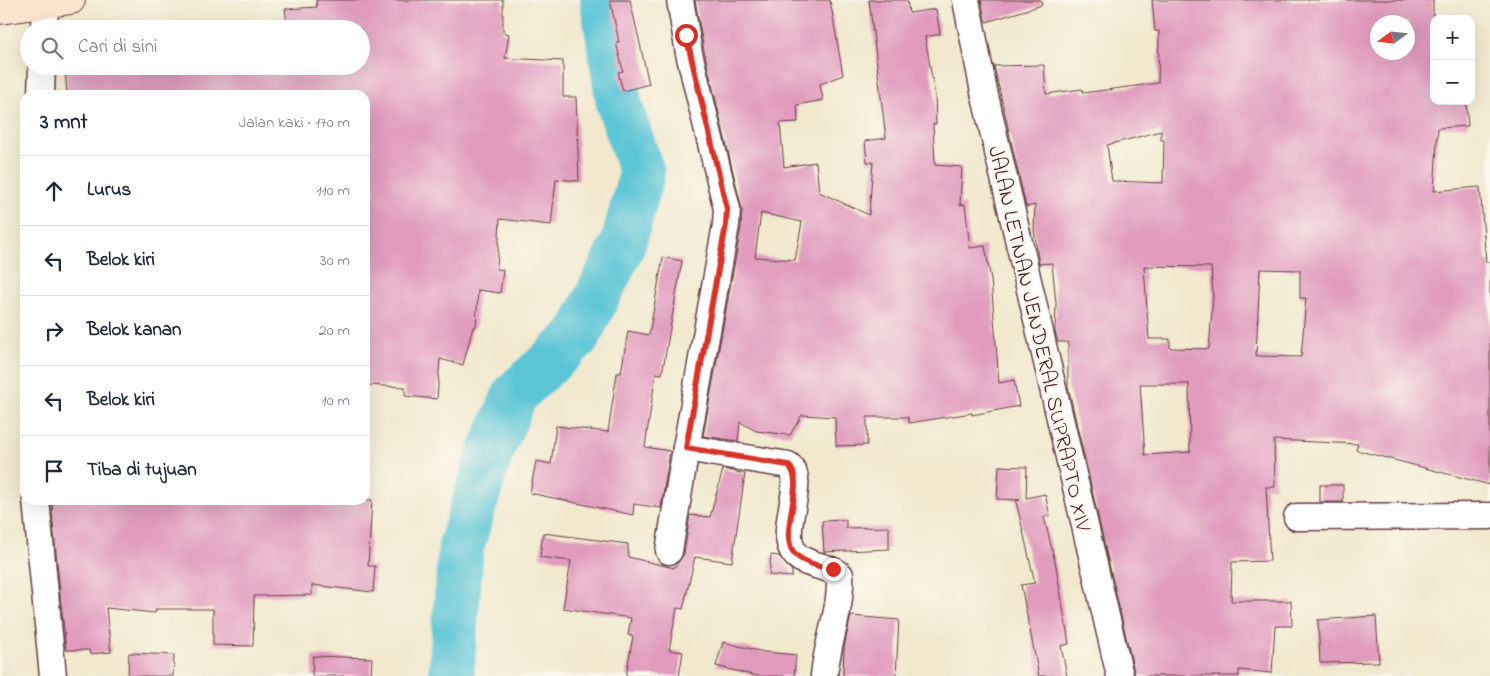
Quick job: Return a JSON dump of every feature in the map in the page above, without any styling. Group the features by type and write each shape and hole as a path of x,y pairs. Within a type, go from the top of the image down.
{"main road":[{"path":"0,10 44,16 71,0"}],"street":[{"path":"669,551 726,225 727,209 689,52 680,0"},
{"name":"JALAN LETNAN JENDERAL SUPRAPTO XIV","path":"966,0 986,101 1120,676"},
{"path":"41,90 42,75"},
{"path":"686,448 788,465 794,470 796,479 790,517 791,547 796,556 833,569 840,575 841,594 826,651 824,676"},
{"path":"36,505 53,676"},
{"path":"1297,517 1490,516"}],"building":[{"path":"316,0 503,0 503,32 509,34 505,58 563,61 563,97 576,97 579,181 556,179 551,225 500,219 497,269 503,270 500,293 478,290 476,327 473,327 463,365 440,359 437,399 405,396 405,387 370,385 370,90 67,90 66,75 370,75 370,20 286,20 285,9 317,7"},
{"path":"610,0 630,0 649,84 623,91 618,72 623,71 616,42 619,42"},
{"path":"695,0 830,0 843,75 820,84 823,100 797,105 798,122 780,123 784,167 816,162 819,192 869,215 873,162 867,162 865,141 886,138 869,0 907,0 909,13 936,9 940,34 925,37 935,95 936,124 933,124 935,165 962,167 960,205 965,204 970,248 985,246 991,279 999,383 1014,380 1019,406 972,415 972,413 909,423 908,417 867,417 867,445 836,446 835,417 802,415 790,435 756,431 740,422 738,441 703,436 741,228 742,210 704,50","holes":["761,213 802,222 795,260 755,257"]},
{"path":"981,0 1041,0 1042,5 986,22"},
{"path":"1152,0 1433,0 1433,15 1430,15 1430,105 1466,105 1468,126 1438,128 1434,191 1480,187 1486,262 1490,262 1490,485 1356,450 1358,444 1274,440 1275,487 1266,487 1270,561 1232,562 1231,601 1291,601 1292,626 1275,626 1272,673 1239,670 1239,676 1135,676 1068,386 1068,342 1058,342 1055,332 1056,303 1052,263 1039,264 1034,230 1035,205 1026,207 994,66 1044,65 1046,94 1082,89 1083,93 1158,83 1159,31 1155,31","holes":["1161,131 1161,140 1164,140 1163,183 1112,181 1107,145","1144,266 1211,267 1213,296 1209,349 1170,348 1170,339 1149,339","1260,269 1300,270 1300,298 1306,298 1301,357 1256,356","1140,384 1189,384 1190,452 1145,455"]},
{"path":"663,257 682,261 662,374 656,373 645,447 670,451 661,508 634,504 633,515 530,493 536,461 551,464 556,426 608,432 617,373 621,373 628,331 649,335"},
{"path":"999,466 1027,467 1026,498 1045,494 1050,516 1044,517 1056,566 1069,644 1061,646 1067,676 1039,676 1021,585 1035,583 1016,501 1020,500 997,499"},
{"path":"723,469 745,474 732,562 695,557 683,609 677,608 669,650 683,652 679,676 626,676 633,636 628,635 631,618 563,608 571,561 540,557 543,533 628,544 628,557 674,568 684,554 690,515 710,517"},
{"path":"1320,485 1343,485 1343,502 1320,502"},
{"path":"370,500 372,500 368,566 375,566 373,592 312,585 312,595 254,596 253,646 213,645 213,609 156,609 155,613 106,608 111,652 90,654 89,650 66,650 53,505 370,505"},
{"path":"846,520 846,528 889,527 889,549 824,552 822,521"},
{"path":"771,555 779,556 792,571 792,577 769,575"},
{"path":"851,616 899,620 896,676 843,676 844,647"},
{"path":"1376,616 1379,662 1320,663 1318,620"},
{"path":"723,642 764,652 796,655 794,676 756,676 716,666"},
{"path":"129,653 174,655 173,676 128,676"},
{"path":"313,656 372,658 371,676 312,676"}],"waterway":[{"path":"451,676 461,546 490,454 516,393 578,336 623,244 642,173 619,104 603,0"}],"route":[{"path":"686,35 727,209 726,225 686,448 788,465 794,470 796,479 790,517 791,547 796,556 821,567 833,569"}]}
